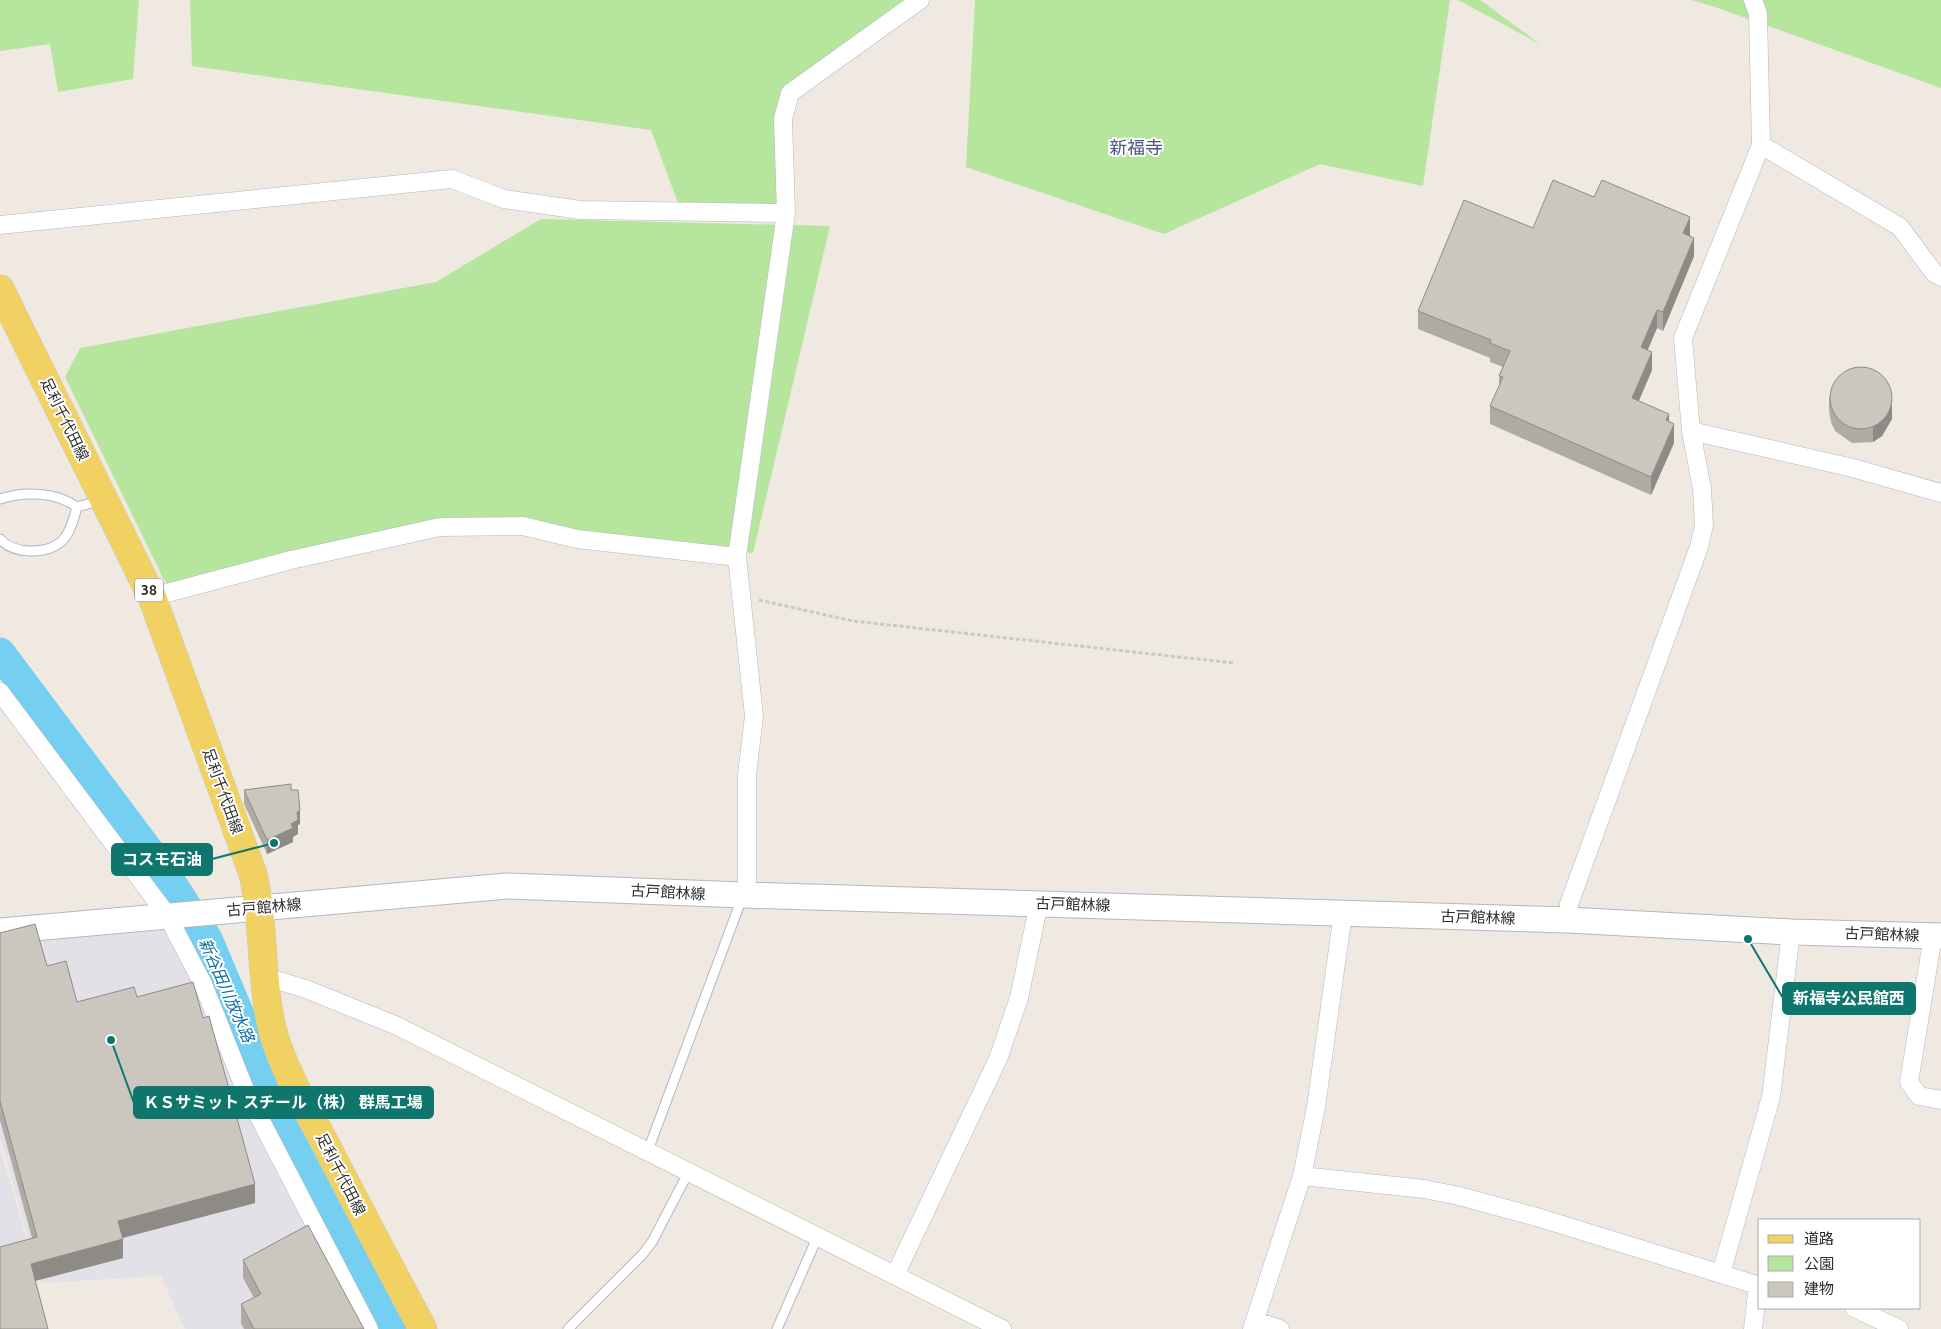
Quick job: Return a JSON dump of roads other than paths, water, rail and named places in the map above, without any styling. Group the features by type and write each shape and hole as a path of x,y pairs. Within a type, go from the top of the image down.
{"main road":[{"name":"足利千代田線","path":"0,289 152,597 253,874 260,908 266,978 274,1032 282,1056 304,1104 423,1329"},
{"name":"古戸館林線","path":"170,915 507,886 1568,920 1791,932 1937,936"},
{"path":"0,931 170,915"}],"street":[{"path":"743,895 747,884 748,775 754,716 737,558 786,213 783,119 790,93 920,0"},
{"path":"1568,920 1569,904 1699,547 1704,525 1702,488 1691,431 1683,338 1761,145 1758,14 1753,0"},
{"path":"1761,145 1900,227 1934,272 1941,277"},
{"path":"0,225 452,179 504,199 580,210 786,213"},
{"path":"1691,431 1853,468 1941,493"},
{"path":"152,597 292,560 440,527 523,526 577,539 737,558"},
{"path":"0,692 170,915 203,984 246,1092 369,1329"},
{"path":"895,1275 998,1059 1019,998 1039,903"},
{"path":"1280,1329 1253,1325 1302,1176 1321,1079 1343,913"},
{"path":"1721,1274 1771,1097 1791,932"},
{"path":"1937,936 1909,1082 1918,1096 1941,1100"},
{"path":"266,978 306,988 395,1025 647,1153 1002,1329"},
{"path":"1302,1176 1424,1189 1459,1196 1540,1218 1758,1286"},
{"path":"1753,1329 1758,1293"},
{"path":"1856,1309 1899,1329"}],"lane":[{"path":"0,499 16,494 39,494 67,499 77,507"},
{"path":"77,507 104,499"},
{"path":"0,538 6,545 21,550 50,548 62,541 74,521 77,507"},
{"path":"647,1153 743,895"},
{"path":"568,1329 642,1255 652,1242 688,1173"},
{"path":"777,1329 817,1238"}],"waterway":[{"name":"新谷田川放水路","path":"0,653 164,872 207,939 274,1098 393,1329"}],"place":[{"name":"コスモ石油","path":"274,843"},
{"name":"新福寺公民館西","path":"1748,939"},
{"name":"ＫＳサミット スチール（株） 群馬工場","path":"111,1040"}],"district":[{"name":"新福寺","path":"1136,147"}]}
